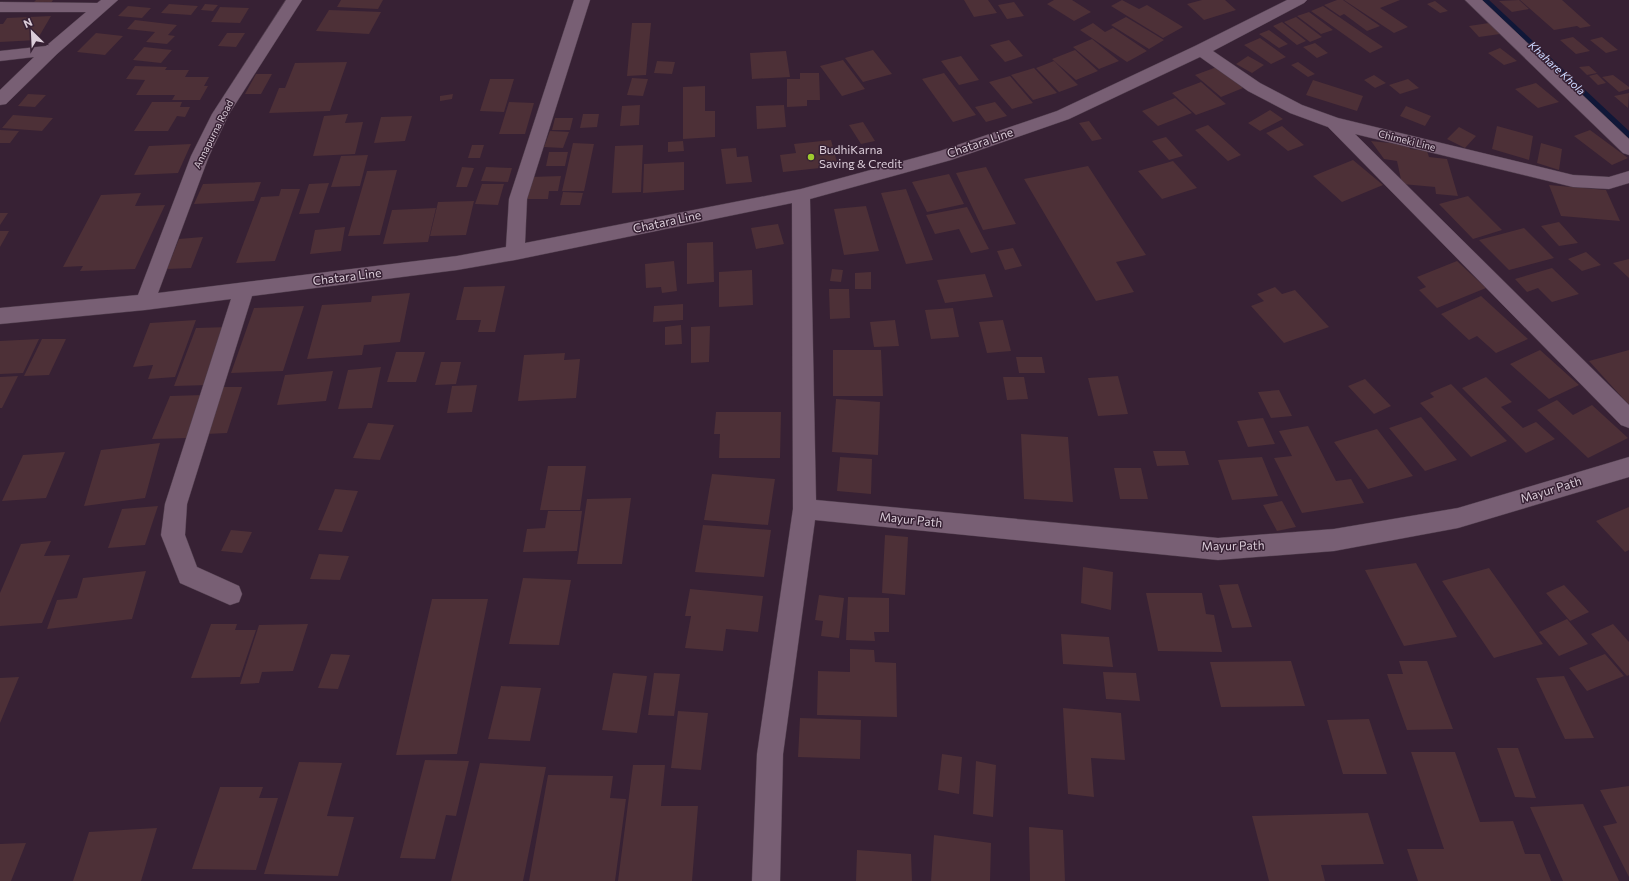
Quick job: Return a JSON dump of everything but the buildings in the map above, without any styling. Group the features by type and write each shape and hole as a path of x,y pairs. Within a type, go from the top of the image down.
{"street":[{"name":"Annapurna Road","path":"145,302 200,156 222,114 294,0"},
{"path":"515,253 518,199 582,0"},
{"name":"Chatara Line","path":"0,316 145,302 457,263 515,253 801,195 944,156 1063,115 1201,50 1299,0"},
{"path":"1473,0 1629,149"},
{"path":"0,7 106,4"},
{"path":"0,100 51,50 106,4"},
{"path":"0,56 51,50"},
{"name":"Chimeki Line","path":"1201,50 1254,87 1296,109 1334,123 1572,181 1609,183 1629,178"},
{"path":"1334,123 1629,419"},
{"path":"766,881 770,754 805,509 801,195"},
{"path":"230,594 188,575 173,535 176,504 244,290"},
{"name":"Mayur Path","path":"805,509 1044,534 1218,549 1334,540 1458,518 1629,467"}],"waterway":[{"name":"Khahare Khola","path":"1485,0 1629,135"}],"place":[{"name":"BudhiKarna Saving & Credit","path":"811,157"}]}
